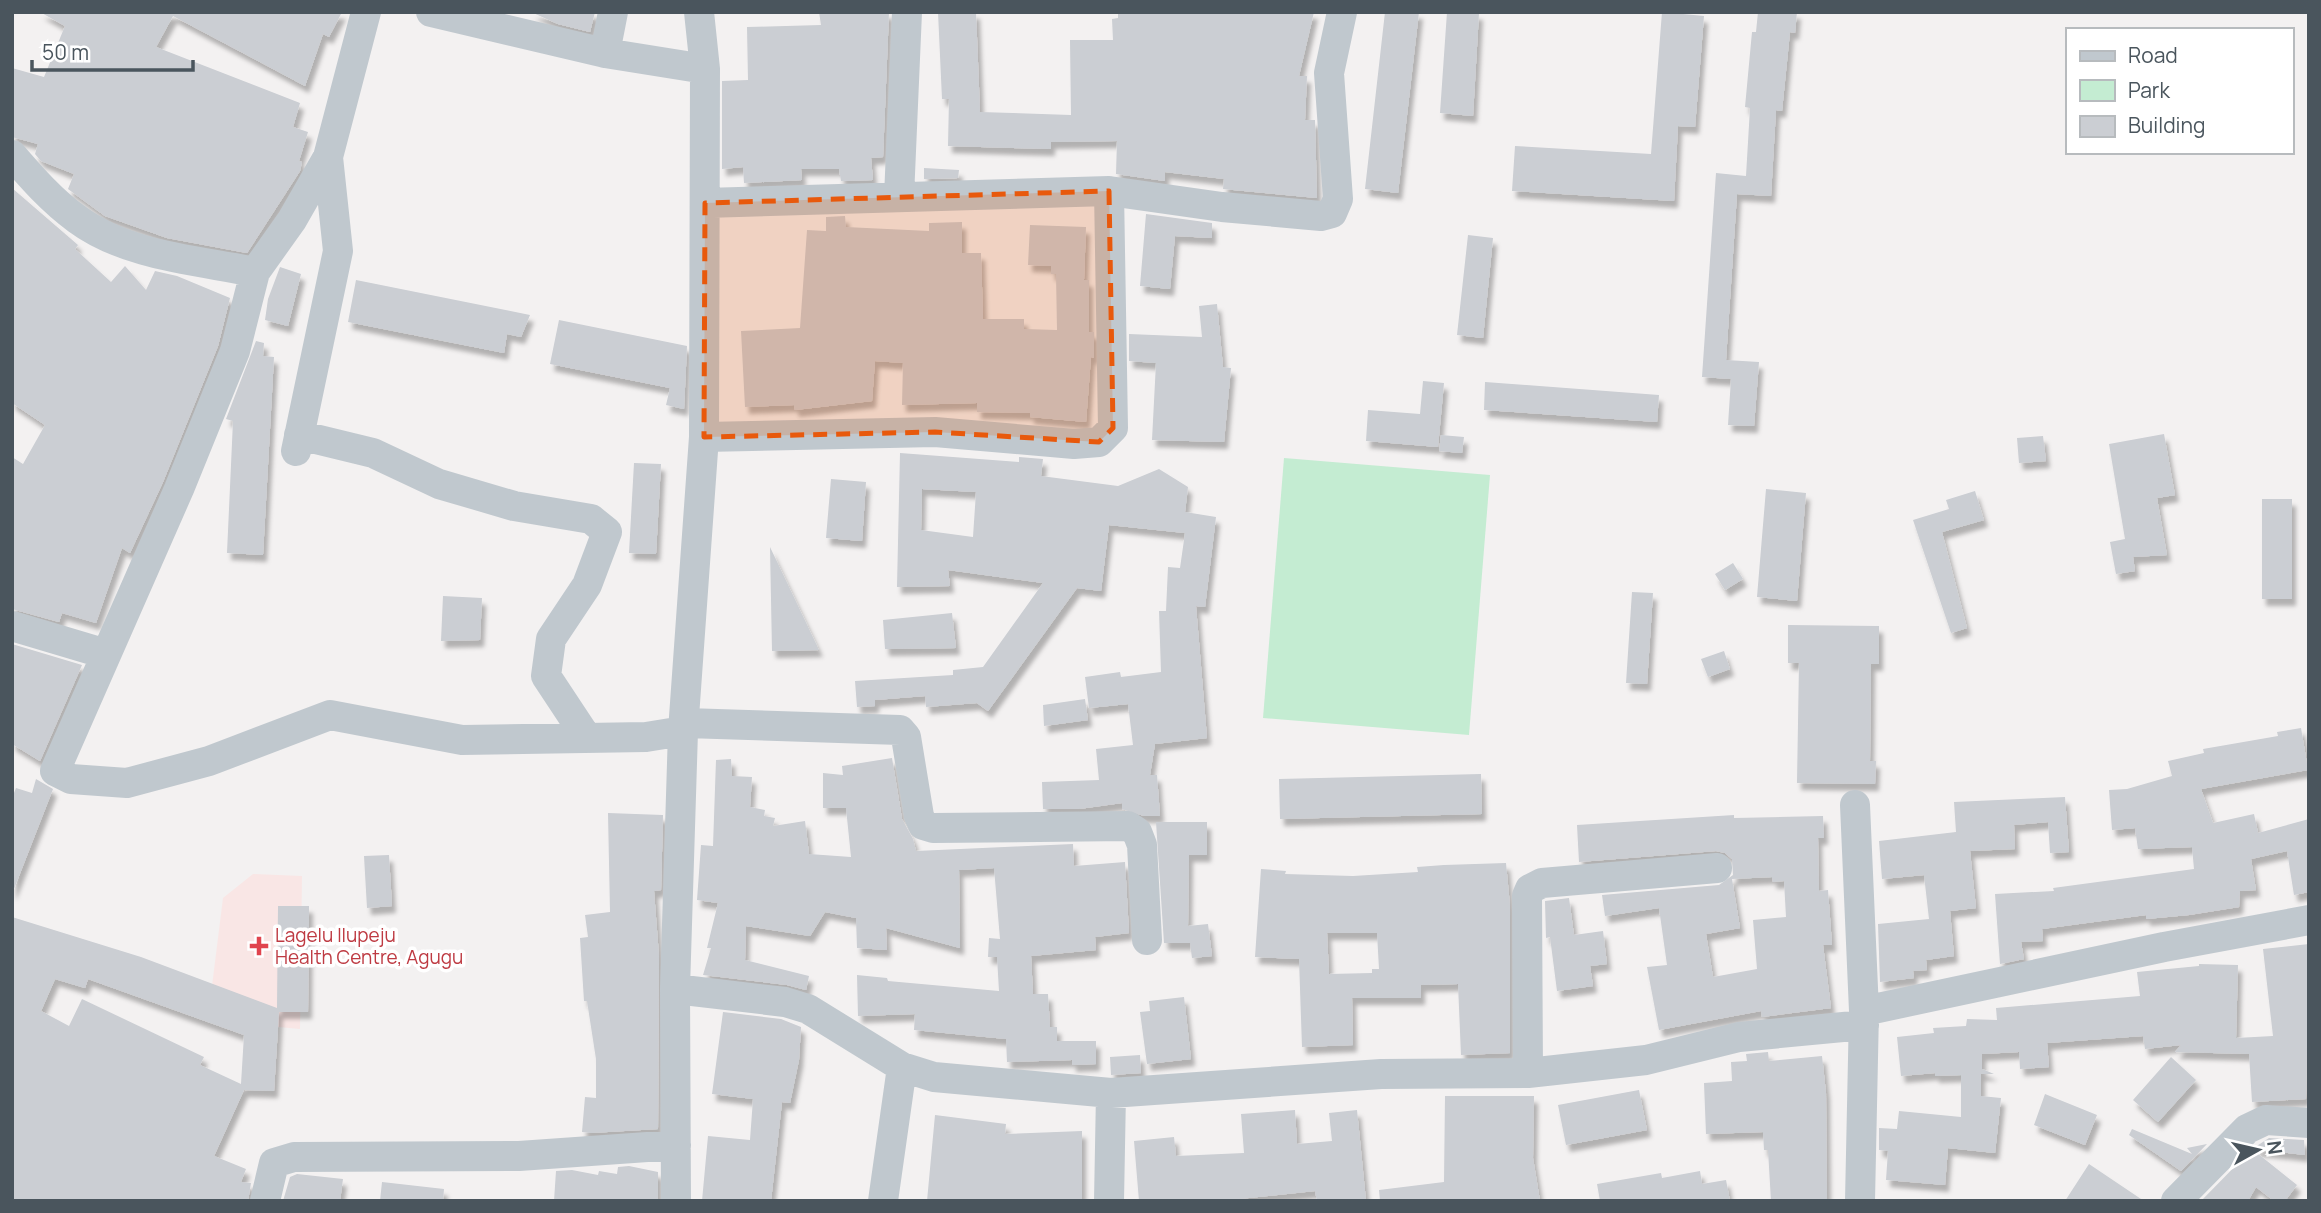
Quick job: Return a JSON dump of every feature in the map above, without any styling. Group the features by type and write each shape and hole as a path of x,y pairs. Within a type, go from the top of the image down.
{"street":[{"path":"366,12 328,157 292,220 255,272 235,351 179,489 55,771 71,779 127,783 209,761 330,715 462,740 646,737 685,727 900,730 906,737 919,816 923,825 933,828 1129,826 1137,832 1142,845 1147,940"},
{"path":"431,12 605,53 705,69"},
{"path":"605,53 613,12"},
{"path":"676,1201 675,989 685,727 704,437 705,69 699,12"},
{"path":"899,197 907,12"},
{"path":"705,203 1110,191 1222,207 1321,216 1332,213 1338,199 1329,73 1342,12"},
{"path":"12,155 54,201 79,221 131,247 255,272"},
{"path":"328,157 338,251 298,443 373,453 439,484 501,503 591,519 607,532 587,585 551,639 546,676 587,738"},
{"path":"704,437 934,432 1074,444 1099,442 1113,428 1110,191"},
{"path":"12,626 106,654"},
{"path":"1855,806 1864,1018 1860,1201"},
{"path":"1528,1073 1527,896 1530,889 1542,883 1717,868"},
{"path":"675,989 785,1002 808,1009 902,1067 934,1077 1111,1093 1381,1074 1528,1073 1646,1060 1739,1037 1864,1018 2164,947 2309,920"},
{"path":"883,1201 902,1067"},
{"path":"1109,1201 1111,1093"},
{"path":"2176,1201 2247,1129 2266,1120 2309,1123"},
{"path":"265,1201 274,1163 294,1157 519,1156 677,1145"}],"highlighted area":[{"path":"1109,191 1113,428 1099,442 935,432 704,437 705,203"}],"shaded area":[{"name":"Lagelu Ilupeju Health Centre, Agugu","path":"253,874 302,876 300,1029 245,1024 211,994 223,898"}],"green space":[{"path":"1284,458 1490,475 1469,735 1263,718"}],"building":[{"path":"40,12 342,12 329,37 323,34 305,86 173,16 156,47 300,103 293,127 308,132 299,161 302,162 300,171 247,253 167,238 105,216 68,189 74,174 41,161 35,154 38,144 12,137 12,68 44,77 65,26"},
{"path":"531,12 595,12 590,32 558,24"},
{"path":"819,12 889,12 883,157 871,158 873,180 841,181 839,169 801,169 802,180 744,183 743,167 722,169 722,81 748,80 747,27 821,25"},
{"path":"938,12 976,12 980,112 1071,115 1070,40 1113,40 1112,19 1118,18 1118,12 1314,12 1299,76 1307,76 1305,120 1315,120 1317,198 1223,189 1224,179 1165,172 1165,181 1116,174 1117,141 1051,142 1051,149 948,146 949,99 942,99"},
{"path":"1385,12 1419,12 1398,193 1365,189"},
{"path":"1447,12 1479,13 1473,116 1440,113"},
{"path":"1662,12 1704,16 1695,127 1678,126 1674,201 1512,191 1515,146 1651,154"},
{"path":"1758,12 1797,12 1795,33 1790,32 1782,111 1776,110 1771,196 1737,194 1726,360 1759,362 1754,426 1728,425 1731,379 1702,377 1716,173 1746,176 1750,108 1745,107 1752,32 1756,32"},
{"path":"924,168 959,170 958,178 924,179"},
{"path":"12,188 78,245 75,249 111,282 125,266 146,290 155,271 177,276 230,298 218,346 163,482 130,553 122,548 96,623 62,613 59,622 12,609 12,457 23,464 45,425 12,403"},
{"path":"1146,214 1212,223 1212,238 1175,236 1170,289 1140,286"},
{"path":"845,216 846,227 929,231 929,223 962,222 962,253 981,253 983,319 1024,319 1024,329 1057,330 1056,274 1051,274 1051,266 1028,265 1030,225 1086,227 1084,280 1089,280 1089,332 1094,332 1094,358 1091,357 1086,422 1030,417 1030,413 977,412 977,403 902,405 903,363 875,361 872,401 795,410 794,405 745,407 741,331 800,328 807,230 826,231 826,217"},
{"path":"1468,235 1493,238 1483,338 1457,335"},
{"path":"280,267 301,274 288,326 265,320 268,299"},
{"path":"356,280 530,315 521,337 507,334 504,353 348,322"},
{"path":"1217,304 1223,367 1231,368 1224,442 1152,440 1156,363 1129,361 1129,334 1202,337 1199,306"},
{"path":"559,320 687,346 684,409 666,405 670,388 550,364"},
{"path":"256,341 264,343 263,356 274,357 263,555 227,553 233,421 226,419"},
{"path":"1423,381 1444,383 1438,447 1366,441 1368,410 1420,414"},
{"path":"1485,382 1659,395 1657,422 1484,410"},
{"path":"2164,434 2175,495 2157,498 2167,555 2133,557 2135,571 2116,574 2110,542 2125,539 2109,444"},
{"path":"1441,435 1464,437 1462,453 1439,451"},
{"path":"2043,436 2046,461 2019,463 2017,438"},
{"path":"900,453 1019,462 1019,457 1043,459 1041,476 1118,486 1159,469 1188,487 1185,512 1216,517 1205,607 1196,606 1207,738 1155,744 1150,775 1157,775 1160,816 1144,816 1122,809 1122,803 1079,809 1043,809 1042,782 1099,780 1096,749 1133,745 1128,704 1089,708 1085,677 1120,672 1121,677 1161,672 1159,611 1166,611 1168,567 1180,568 1185,533 1109,525 1101,591 1077,588 988,711 977,703 926,707 925,696 875,700 875,706 857,707 855,681 953,675 953,670 983,667 1043,583 948,570 950,586 897,587","holes":["922,489 976,492 973,537 921,530"]},
{"path":"634,463 661,464 656,554 629,553"},
{"path":"831,479 866,482 862,541 826,538"},
{"path":"1766,489 1806,493 1797,601 1757,597"},
{"path":"1975,491 1984,520 1942,532 1967,628 1951,633 1913,520 1949,509 1946,500"},
{"path":"2262,499 2292,499 2292,599 2262,599"},
{"path":"770,547 819,650 772,651"},
{"path":"1733,563 1743,579 1725,590 1715,574"},
{"path":"1632,592 1653,593 1647,684 1626,683"},
{"path":"443,596 482,598 480,640 441,641"},
{"path":"952,613 956,648 885,649 883,620"},
{"path":"1788,625 1879,626 1879,664 1871,664 1870,761 1876,761 1875,784 1797,783 1799,663 1788,663"},
{"path":"12,644 82,665 40,761 12,744"},
{"path":"1724,651 1730,669 1708,677 1701,659"},
{"path":"1085,699 1088,720 1044,726 1043,705"},
{"path":"2301,728 2308,770 2201,789 2213,823 2254,814 2258,833 2309,819 2309,892 2294,895 2287,851 2251,859 2256,890 2240,891 2239,907 2189,915 2146,919 2146,915 2042,929 2043,941 2021,942 2024,959 2000,964 1995,894 2054,891 2053,888 2194,869 2192,847 2138,849 2135,828 2112,830 2109,790 2127,789 2172,776 2168,761 2204,753 2203,749 2278,736 2277,732"},
{"path":"892,758 902,819 916,851 1073,844 1074,866 1125,862 1129,933 1095,937 1096,950 1031,956 1033,994 1048,994 1050,1027 1057,1027 1057,1041 1096,1041 1096,1064 1072,1065 1072,1060 1007,1062 1006,1039 914,1030 915,1014 858,1016 857,975 887,978 888,981 999,991 997,957 988,957 989,938 1000,939 994,868 959,870 960,948 886,928 887,950 857,948 856,918 825,912 810,936 746,926 745,960 809,976 806,990 787,985 703,975 711,948 707,948 718,903 697,900 701,845 713,846 716,760 731,759 732,776 752,777 750,807 765,810 764,816 775,818 773,826 805,821 809,854 851,857 846,808 823,808 823,773 843,775 842,766"},
{"path":"1481,774 1482,814 1280,819 1279,779"},
{"path":"36,779 53,789 12,894 12,798 16,788 32,793"},
{"path":"2065,797 2069,852 2050,853 2048,822 2014,825 2015,849 1970,851 1976,908 1950,911 1954,956 1926,960 1927,970 1913,971 1914,978 1880,982 1878,924 1929,919 1924,875 1882,879 1879,841 1956,832 1954,802"},
{"path":"608,813 663,815 661,890 654,891 659,956 658,1129 591,1133 582,1132 585,1097 596,1098 596,1059 587,1001 584,1001 580,938 588,937 585,915 610,912"},
{"path":"1734,815 1734,818 1823,816 1824,838 1818,838 1819,891 1828,890 1832,945 1823,945 1831,1008 1762,1017 1761,1011 1659,1030 1647,967 1667,965 1659,908 1605,916 1602,895 1719,885 1733,875 1732,859 1725,853 1716,851 1579,862 1577,825","holes":["1772,877 1773,882 1784,881 1786,917 1753,920 1757,969 1713,977 1706,934 1740,928 1732,879"]},
{"path":"1156,822 1207,822 1207,855 1189,855 1188,926 1208,924 1212,956 1192,958 1190,943 1164,943"},
{"path":"389,855 392,906 367,908 364,856"},
{"path":"1506,863 1510,906 1510,1053 1461,1055 1458,984 1421,985 1421,998 1352,998 1353,1045 1302,1047 1299,959 1255,957 1261,869 1286,871 1285,874 1353,876 1418,872 1417,867","holes":["1327,933 1377,933 1379,969 1372,969 1372,973 1329,974"]},
{"path":"1569,898 1574,935 1603,931 1607,964 1590,966 1593,986 1557,991 1550,937 1546,938 1545,901"},
{"path":"278,906 309,906 308,1012 279,1012 274,1091 244,1090 214,1156 246,1169 241,1182 251,1183 248,1201 12,1201 12,917 141,957 277,1008","holes":["55,979 85,988 88,979 244,1035 241,1084 200,1065 204,1057 82,999 69,1026 41,1011"]},
{"path":"2309,944 2306,1099 2252,1102 2249,1054 2175,1052 2181,1045 2145,1049 2143,1036 2047,1043 2049,1067 2020,1069 2019,1052 1982,1054 1982,1069 1994,1074 1981,1074 1981,1096 2001,1098 1995,1153 1948,1148 1945,1185 1886,1180 1888,1151 1879,1150 1879,1128 1897,1129 1899,1111 1961,1117 1961,1075 1935,1076 1935,1073 1901,1076 1897,1037 1934,1033 1933,1028 1966,1026 1967,1019 1997,1020 1996,1008 2140,996 2137,972 2199,964 2238,965 2236,1038 2273,1036 2263,949"},
{"path":"1184,997 1191,1059 1147,1064 1140,1012 1150,1011 1149,1001"},
{"path":"723,1012 781,1019 801,1027 799,1060 790,1103 782,1102 771,1201 702,1201 708,1136 750,1140 753,1099 712,1094"},
{"path":"1768,1052 1769,1061 1822,1056 1826,1093 1827,1200 1771,1201 1768,1150 1764,1150 1763,1132 1706,1134 1704,1083 1732,1081 1731,1062 1747,1061 1746,1054"},
{"path":"1140,1055 1141,1073 1111,1075 1110,1057"},
{"path":"2171,1057 2196,1080 2158,1122 2133,1100"},
{"path":"1639,1090 1647,1130 1566,1145 1558,1105"},
{"path":"2045,1094 2097,1115 2085,1145 2034,1125"},
{"path":"1445,1096 1534,1096 1533,1158 1540,1201 1380,1201 1379,1190 1444,1182"},
{"path":"1295,1110 1297,1144 1332,1141 1329,1113 1357,1110 1366,1201 1317,1201 1315,1191 1220,1201 1139,1201 1134,1141 1174,1137 1176,1156 1244,1153 1241,1114"},
{"path":"935,1115 1006,1124 1005,1134 1082,1131 1082,1201 927,1201"},
{"path":"2132,1129 2192,1154 2187,1148 2207,1144 2181,1171 2129,1135"},
{"path":"2269,1138 2304,1140 2305,1155 2252,1149"},
{"path":"2252,1149 2297,1185 2285,1201 2274,1201 2256,1187 2248,1201 2201,1201"},
{"path":"2089,1164 2144,1201 2065,1201"},
{"path":"629,1166 658,1172 658,1201 554,1201 556,1171 572,1170 598,1175 599,1171 617,1174 618,1167"},
{"path":"1700,1171 1702,1184 1726,1180 1730,1201 1600,1201 1597,1184 1661,1173 1662,1178"},
{"path":"297,1174 343,1179 340,1201 283,1201 290,1177"},
{"path":"382,1182 444,1189 443,1201 380,1201"}],"place":[{"name":"Lagelu Ilupeju Health Centre, Agugu","path":"259,946"}]}
